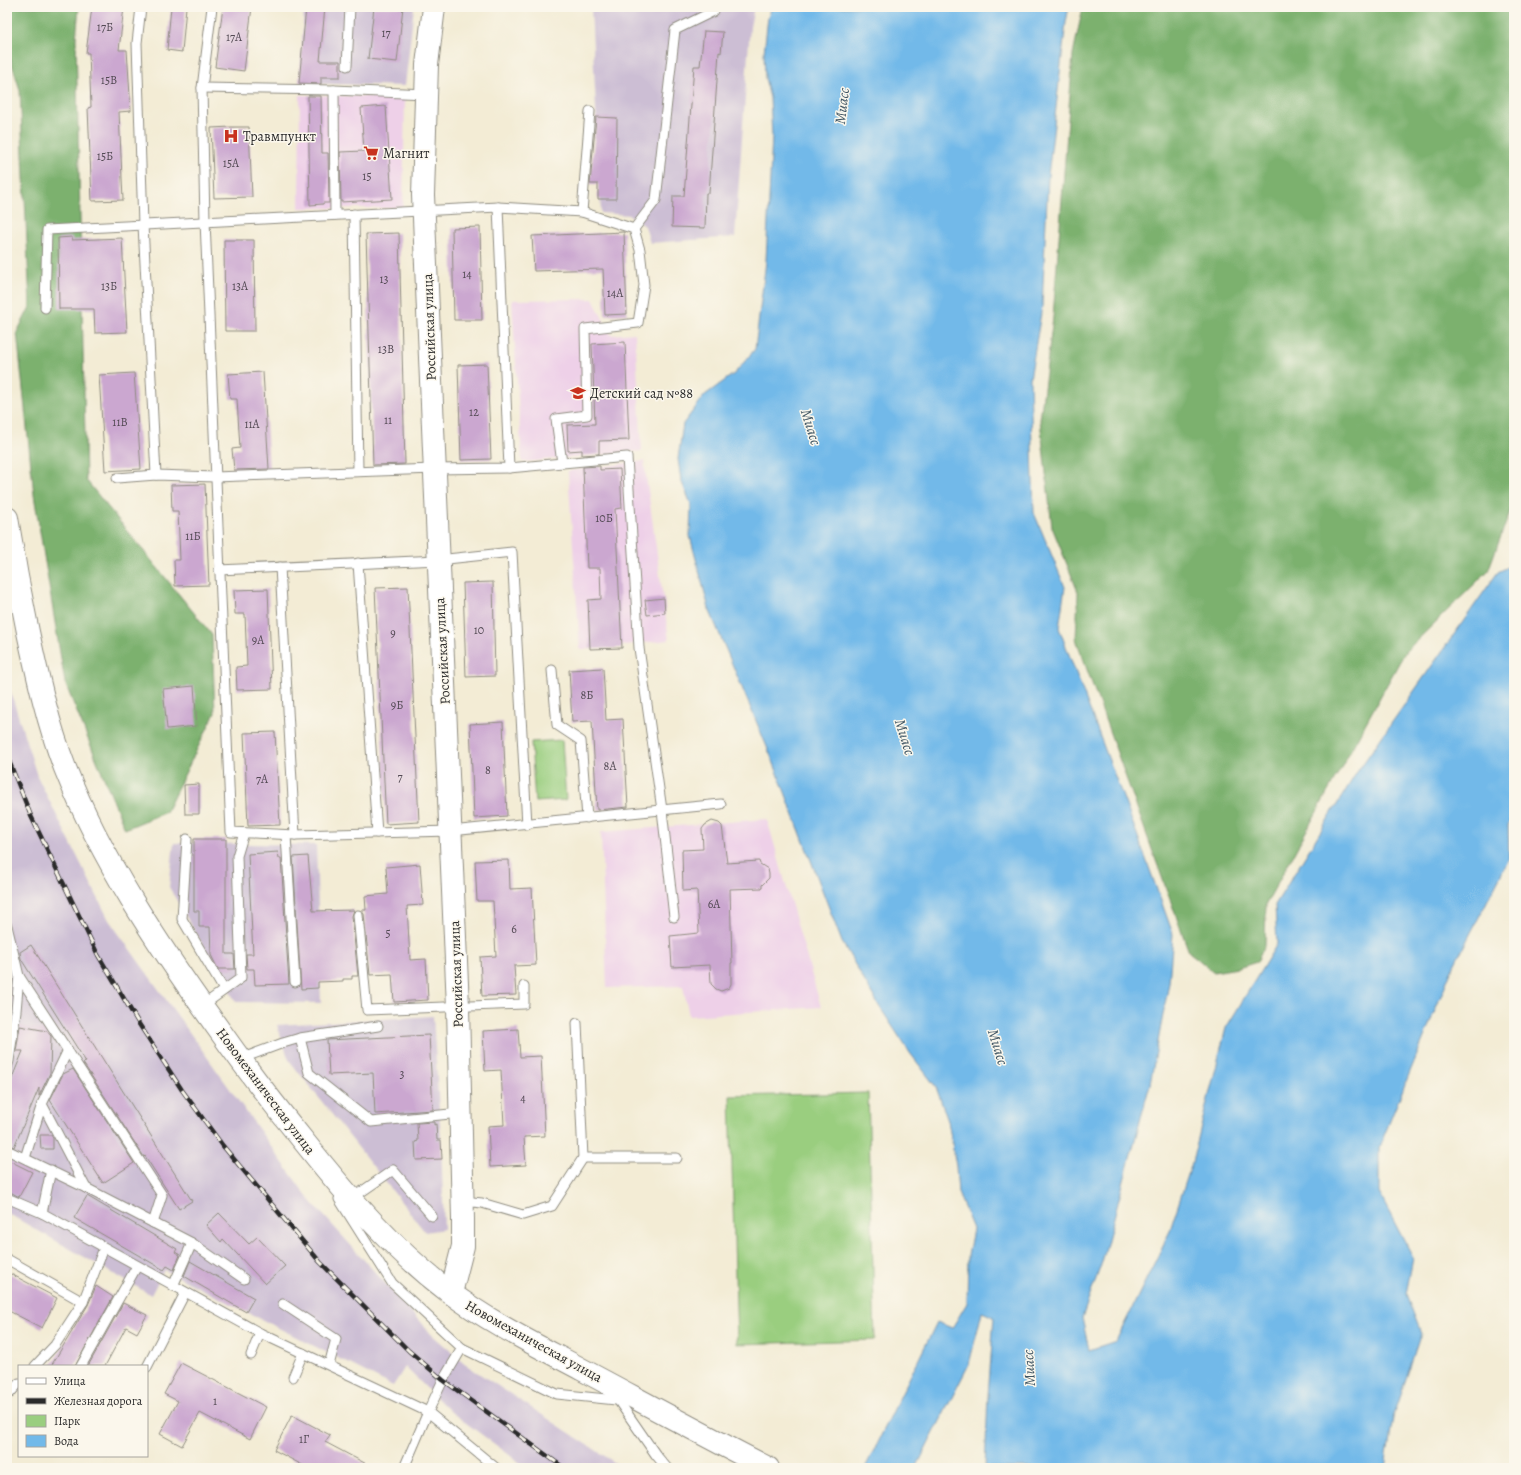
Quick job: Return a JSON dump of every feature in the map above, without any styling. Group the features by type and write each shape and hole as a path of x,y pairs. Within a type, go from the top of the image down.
{"main road":[{"name":"Российская улица","path":"434,7 427,64 424,210 458,1007 463,1246 450,1293"},
{"name":"Новомеханическая улица","path":"7,518 19,588 42,693 64,765 80,804 102,848 163,949 240,1059 300,1137 351,1199 414,1264 450,1293 500,1325 768,1468"}],"lane":[{"path":"141,7 137,43 143,225 156,475"},
{"path":"212,7 202,88 205,221 230,832 291,835 451,831 527,825 721,804"},
{"path":"347,66 350,7"},
{"path":"634,229 656,200 675,30 714,11 715,7"},
{"path":"202,88 334,90 426,94"},
{"path":"334,90 335,215"},
{"path":"582,212 590,111"},
{"path":"45,308 48,230 498,207 582,212 634,229"},
{"path":"498,207 508,468"},
{"path":"354,214 358,471"},
{"path":"562,463 556,419 587,415 585,329 638,322 644,285 640,250 634,229"},
{"path":"117,478 156,475 215,477 358,471 508,468 627,457 639,648 662,810 674,917"},
{"path":"219,570 438,560 512,552 527,825"},
{"path":"358,563 377,834"},
{"path":"280,567 291,835 295,982"},
{"path":"552,670 557,725 581,741 587,818"},
{"path":"202,1006 241,978 237,856 244,833"},
{"path":"187,839 182,919 224,990"},
{"path":"358,915 367,1010 524,1004 524,986"},
{"path":"7,926 19,976 10,1061 7,1067"},
{"path":"19,976 162,1195 154,1223"},
{"path":"462,1201 482,1203 523,1215 552,1206 583,1158 577,1023"},
{"path":"240,1059 300,1038 378,1026"},
{"path":"300,1038 309,1073 371,1122 460,1113"},
{"path":"25,1158 42,1104 68,1050"},
{"path":"42,1104 86,1188"},
{"path":"300,1137 392,1283 462,1348 557,1394 644,1402"},
{"path":"7,1150 51,1170 192,1243 244,1279"},
{"path":"583,1158 677,1158"},
{"path":"42,1213 51,1170"},
{"path":"351,1199 393,1170 432,1216"},
{"path":"7,1198 42,1213 260,1333 428,1412 496,1468"},
{"path":"173,1286 192,1243"},
{"path":"36,1365 55,1345 83,1302 104,1248"},
{"path":"7,1259 83,1302"},
{"path":"82,1365 137,1266"},
{"path":"148,1365 185,1293"},
{"path":"283,1304 336,1339 329,1365"},
{"path":"251,1355 260,1333"},
{"path":"404,1468 443,1380 462,1348"},
{"path":"293,1377 304,1353"},
{"path":"7,1394 10,1393 18,1384"},
{"path":"618,1400 656,1456 667,1468"}],"shaded area":[{"path":"304,7 414,7 405,86 300,83"},
{"path":"591,7 754,7 750,27 735,237 650,243 645,226 629,215 601,213"},
{"path":"300,95 405,97 403,208 299,208"},
{"name":"Детский сад №88","path":"593,299 611,335 635,333 642,451 522,462 512,300"},
{"path":"644,461 669,640 580,650 568,471"},
{"path":"7,680 37,776 109,920 308,1198 431,1334 469,1367 623,1468 527,1468 451,1412 405,1367 393,1386 164,1270 151,1295 7,1213"},
{"path":"767,819 821,1007 689,1016 683,986 607,988 601,832"},
{"path":"174,843 316,845 321,1003 236,1002 169,887"},
{"path":"433,1016 441,1140 444,1229 425,1232 289,1060 277,1025"}],"green space":[{"path":"7,7 79,7 76,39 86,480 212,635 215,713 166,812 125,829 65,683 34,495 17,332 30,307 20,90 7,48"},
{"path":"1083,7 1514,7 1514,501 1488,571 1405,652 1266,904 1265,945 1257,962 1238,968 1214,972 1189,952 1076,639 1078,592 1052,527 1040,420 1053,317 1073,54"},
{"path":"562,740 566,800 535,802 531,742"},
{"path":"868,1093 875,1340 737,1344 730,1096"}],"water":[{"name":"Миасс","path":"772,7 1069,7 1048,176 1042,307 1030,379 1034,513 1065,587 1059,628 1173,934 1169,983 1150,1084 1102,1262 1082,1318 1089,1350 1116,1341 1169,1233 1191,1166 1226,1028 1277,944 1275,905 1357,772 1498,572 1514,564 1514,813 1508,825 1509,859 1451,971 1379,1148 1379,1193 1413,1258 1406,1294 1421,1333 1393,1418 1385,1468 985,1468 988,1396 994,1317 982,1312 969,1364 916,1468 865,1468 937,1322 952,1328 967,1303 968,1256 973,1229 958,1193 956,1166 948,1121 936,1087 910,1053 879,1006 842,942 775,766 709,609 690,536 691,504 681,480 678,459 683,424 705,395 735,373 755,349 766,261 772,136 770,98 765,78 764,53 768,17"}],"building":[{"path":"92,7 124,7 119,50 127,50 131,111 119,112 123,200 92,201 88,108 91,107 89,53 86,53"},
{"path":"171,7 186,7 182,52 167,50"},
{"path":"223,7 252,7 244,71 215,67"},
{"path":"306,7 325,7 320,61 340,61 340,77 321,77 321,84 299,83"},
{"path":"374,7 403,7 397,62 368,59"},
{"path":"704,31 723,32 721,53 719,52 709,193 706,193 705,228 672,227 673,196 684,196 694,66 700,66"},
{"path":"308,96 321,96 322,153 328,153 329,203 310,205"},
{"path":"386,106 392,199 341,202 340,152 364,151 361,108"},
{"path":"596,117 617,118 616,199 598,199 598,184 590,184"},
{"path":"249,127 252,197 214,198 211,128"},
{"path":"480,227 482,320 454,320 452,228"},
{"path":"624,232 627,314 605,315 603,269 534,271 532,236"},
{"path":"399,233 405,464 373,465 366,234"},
{"path":"72,237 72,240 122,238 127,332 95,333 94,309 59,309 58,238"},
{"path":"224,240 254,240 255,331 225,331"},
{"path":"625,342 629,440 599,441 599,454 582,455 582,450 568,451 567,425 595,424 592,344"},
{"path":"487,364 491,459 461,460 458,365"},
{"path":"263,372 269,469 234,470 232,449 240,448 237,399 230,399 228,374"},
{"path":"134,373 141,469 105,471 99,375"},
{"path":"600,466 600,470 620,469 622,508 615,509 622,648 590,649 588,600 601,599 600,568 587,568 583,467"},
{"path":"205,484 209,585 175,586 174,560 180,560 178,511 172,511 171,485"},
{"path":"493,582 495,676 466,677 463,583"},
{"path":"408,587 419,822 386,824 375,588"},
{"path":"268,589 272,689 237,690 236,667 247,666 245,614 235,614 234,590"},
{"path":"664,598 665,613 647,615 645,600"},
{"path":"603,668 606,720 623,719 628,807 597,810 592,721 572,722 569,670"},
{"path":"194,686 197,726 167,729 163,689"},
{"path":"503,722 507,816 474,818 470,724"},
{"path":"275,732 280,825 248,826 244,733"},
{"path":"199,784 199,814 185,814 184,785"},
{"path":"712,821 719,823 722,826 727,863 759,861 760,864 768,869 769,874 769,878 762,885 762,888 730,889 732,963 731,984 729,988 721,991 716,989 711,984 710,965 672,967 670,936 699,933 697,890 683,891 682,850 703,849 702,829 705,825"},
{"path":"194,839 226,839 226,954 234,954 235,969 218,969 211,955 210,927 199,927 199,911 194,911"},
{"path":"278,852 279,858 281,858 289,984 255,985 254,969 247,969 246,954 253,954 248,854"},
{"path":"308,856 313,911 354,910 352,916 358,976 352,976 352,979 343,979 343,981 318,982 318,988 301,989 293,857"},
{"path":"509,860 510,889 532,888 536,965 514,966 516,995 482,996 480,957 496,956 493,901 477,901 475,861"},
{"path":"420,864 423,905 407,906 410,960 426,959 428,1000 394,1002 392,974 370,975 364,914 361,910 366,910 365,896 388,894 386,867"},
{"path":"31,945 192,1201 179,1209 83,1063 86,1062 21,959 20,952"},
{"path":"20,1026 47,1031 51,1036 50,1073 39,1096 39,1088 14,1147 7,1144 7,1090 23,1051 16,1051"},
{"path":"518,1029 520,1057 541,1056 545,1136 524,1137 526,1165 490,1167 488,1126 504,1125 501,1070 485,1071 483,1031"},
{"path":"429,1035 433,1110 375,1114 373,1073 329,1075 327,1040"},
{"path":"73,1069 134,1163 103,1183 50,1100 63,1074"},
{"path":"434,1122 434,1125 436,1124 437,1140 441,1140 442,1159 416,1160 415,1142 418,1141 417,1123"},
{"path":"40,1135 51,1135 53,1138 53,1149 41,1149"},
{"path":"7,1157 9,1158 8,1160 32,1172 19,1197 7,1190"},
{"path":"87,1196 177,1249 175,1252 180,1255 174,1270 167,1266 164,1270 74,1218"},
{"path":"219,1213 249,1244 257,1237 285,1266 265,1284 223,1239 221,1242 206,1225"},
{"path":"190,1261 254,1298 246,1312 184,1276"},
{"path":"7,1272 57,1298 42,1328 7,1310"},
{"path":"96,1286 113,1297 76,1365 52,1365 88,1305"},
{"path":"123,1303 147,1315 137,1333 126,1327 106,1365 89,1365"},
{"path":"181,1363 266,1407 250,1439 200,1413 182,1446 160,1434 178,1401 164,1394"},
{"path":"292,1415 330,1435 325,1442 374,1468 308,1468 274,1450"}],"railway":[{"path":"7,756 31,816 98,955 139,1024 182,1090 223,1146 320,1262 409,1351 443,1380 564,1468"}],"place":[{"name":"Травмпункт","path":"231,136"},
{"name":"Магнит","path":"371,153"},
{"name":"Детский сад №88","path":"578,393"}]}
